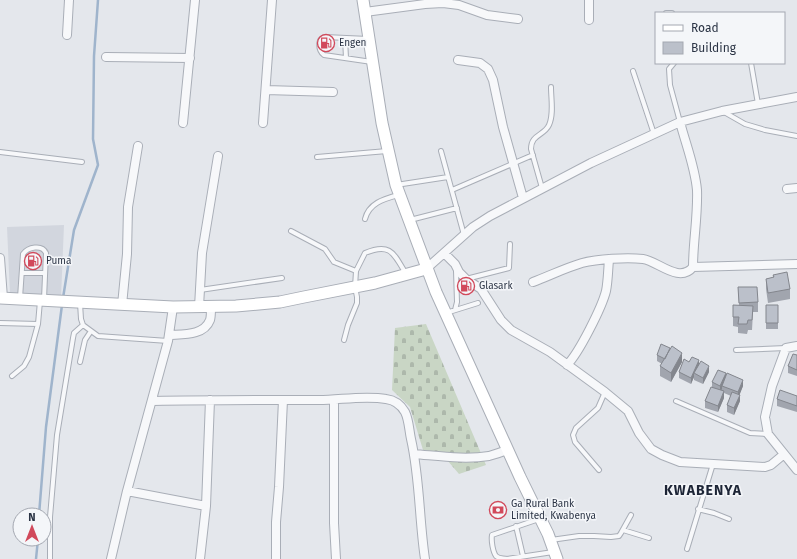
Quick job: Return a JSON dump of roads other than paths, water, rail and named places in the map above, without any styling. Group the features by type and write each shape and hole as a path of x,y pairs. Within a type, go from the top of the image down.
{"main road":[{"path":"363,0 382,123 398,190 426,269 450,312 507,450 541,518 554,550"},
{"path":"2,298 173,308 211,307 280,302 356,287 426,269"}],"street":[{"path":"67,35 69,0"},
{"path":"183,123 195,0"},
{"path":"263,124 272,0"},
{"path":"589,0 589,20"},
{"path":"365,12 443,3 459,5 487,15 518,19"},
{"path":"106,57 190,58"},
{"path":"458,60 480,64 488,70 493,80 503,127 523,198"},
{"path":"266,90 333,92"},
{"path":"426,269 464,235 490,216 591,163 680,122 722,111 797,97"},
{"path":"533,282 582,263 609,260 643,259 676,272 690,271 693,267 697,190 691,159 687,150 680,122"},
{"path":"122,305 127,254 128,207 138,146"},
{"path":"199,307 202,253 218,156"},
{"path":"787,189 797,188"},
{"path":"444,253 466,279 481,290 501,320 511,330 550,352 605,392 628,411 639,433 651,449 676,461 765,467 771,465 784,455"},
{"path":"0,258 2,298"},
{"path":"567,365 576,354 599,309 606,291 609,260"},
{"path":"693,267 797,264"},
{"path":"169,338 193,334 204,328 210,321 211,307"},
{"path":"111,559 127,491 169,338 173,308"},
{"path":"797,346 786,348 772,386 765,417 768,434 797,470"},
{"path":"152,400 334,400 373,398 387,399 396,402 401,406 405,413 414,454 426,559"},
{"path":"200,559 206,506 210,400"},
{"path":"276,559 276,522 280,487 283,400"},
{"path":"334,400 334,523 336,559"},
{"path":"414,454 481,457 507,450"},
{"path":"127,491 206,506"}],"lane":[{"path":"369,39 325,37 320,41 320,50 324,55 373,62"},
{"path":"345,38 346,58"},
{"path":"673,64 669,69 670,85 680,122"},
{"path":"751,64 758,104"},
{"path":"633,71 654,134"},
{"path":"542,188 531,143 534,138 546,130 550,124 552,115 551,87"},
{"path":"722,111 745,124 765,130 797,136"},
{"path":"317,157 388,151"},
{"path":"441,151 464,235"},
{"path":"0,152 82,162"},
{"path":"452,190 533,155"},
{"path":"365,219 367,211 373,205 387,198 398,190 448,177"},
{"path":"409,220 457,208"},
{"path":"291,231 325,248 334,262 356,271"},
{"path":"466,279 509,268 510,244"},
{"path":"12,376 24,366 46,300 45,249 29,248 23,254 20,299"},
{"path":"344,340 357,303 356,271 365,253 376,248 385,248 393,253 406,274"},
{"path":"450,312 457,302 456,267"},
{"path":"22,273 46,273"},
{"path":"200,290 282,278"},
{"path":"76,303 83,325 98,336 169,338"},
{"path":"450,312 478,303"},
{"path":"0,323 38,324"},
{"path":"50,559 50,517 60,417 74,333 83,325"},
{"path":"80,362 85,340 91,331"},
{"path":"736,350 786,348"},
{"path":"599,470 575,442 573,435 576,428 598,408 605,392"},
{"path":"676,400 750,433 768,434"},
{"path":"687,549 713,464"},
{"path":"698,509 729,519"},
{"path":"541,518 492,535 491,541 498,557 507,559 554,550 579,536 619,536 631,515"},
{"path":"516,526 523,556"},
{"path":"623,530 648,538"}],"waterway":[{"path":"63,298 74,230 98,165 93,139 94,56 98,0"},
{"path":"40,507 46,427 62,305"},
{"path":"36,559 37,547"}],"place":[{"name":"Engen","path":"326,43"},
{"name":"Puma","path":"33,261"},
{"name":"Glasark","path":"466,286"},
{"name":"Ga Rural Bank Limited, Kwabenya","path":"498,510"}],"district":[{"name":"KWABENYA","path":"703,490"}]}
